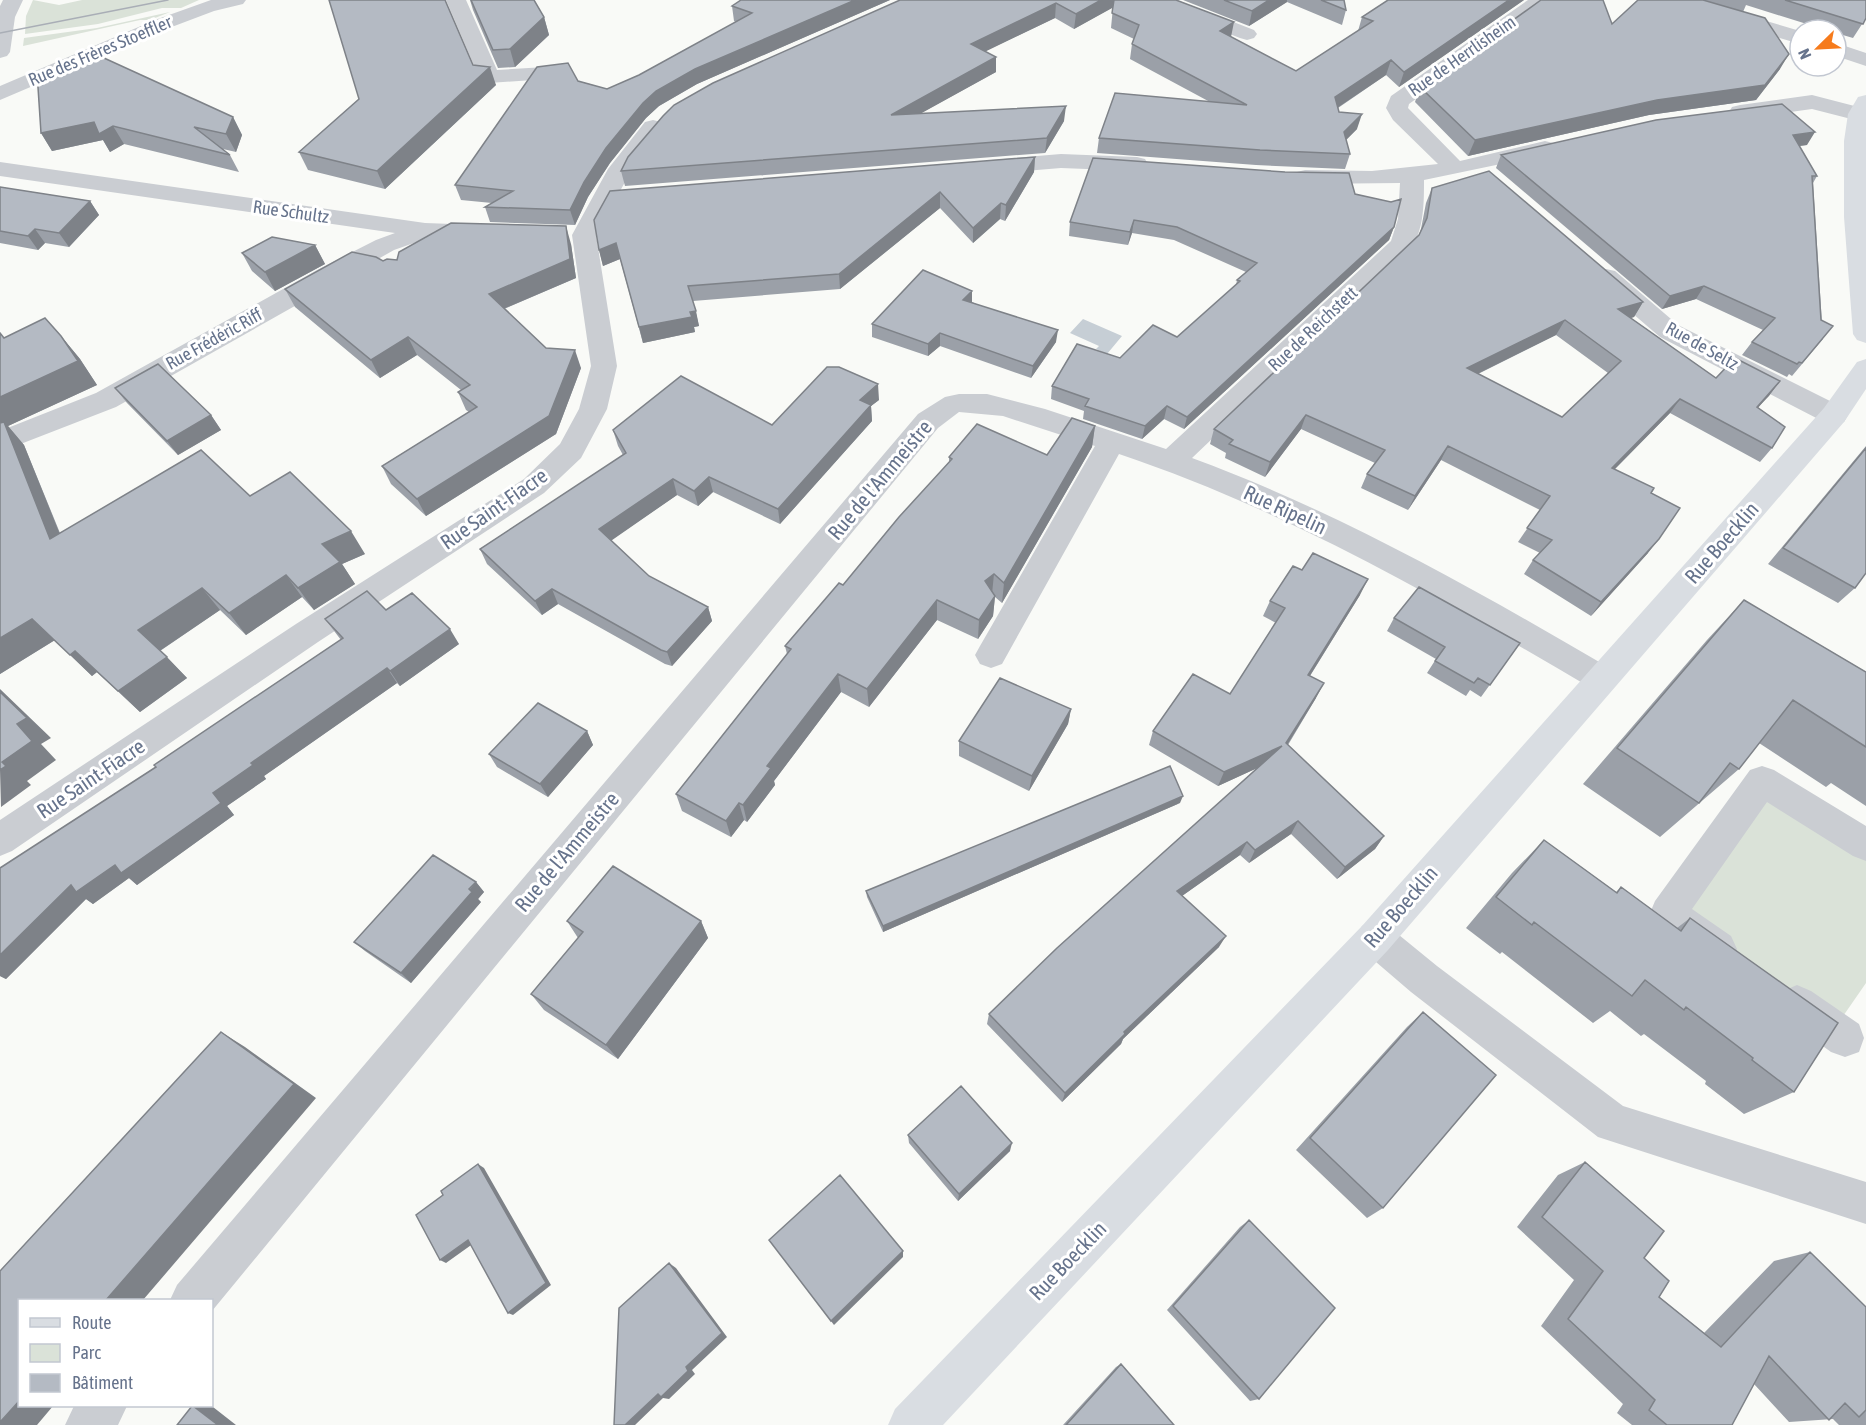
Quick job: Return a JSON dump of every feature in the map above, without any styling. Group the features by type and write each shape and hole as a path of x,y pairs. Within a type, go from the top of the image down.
{"main road":[{"path":"1862,108 1855,141 1866,334"},
{"name":"Rue Boecklin","path":"911,1425 1375,938 1834,415 1866,368"}],"street":[{"path":"0,52 4,17 13,0"},
{"name":"Rue des Frères Stoeffler","path":"0,94 170,21 207,7 236,0"},
{"path":"456,0 489,77 562,72"},
{"path":"1159,0 1247,34"},
{"name":"Rue de Herrlisheim","path":"1464,166 1401,115 1397,108 1399,101 1541,0"},
{"path":"1674,0 1788,34"},
{"path":"1848,53 1866,60"},
{"path":"1720,114 1812,102 1862,108"},
{"name":"Rue Saint-Fiacre","path":"0,840 307,633 534,486 571,452 593,409 604,366 574,235 602,198 620,169 656,124 668,113"},
{"path":"1280,176 1335,178 1412,175 1464,166 1568,142"},
{"path":"967,169 1088,161 1156,166"},
{"path":"1464,166 1498,184"},
{"name":"Rue Schultz","path":"0,169 425,230 506,233"},
{"name":"Rue de Reichstett","path":"1171,461 1402,244 1409,230 1412,175"},
{"path":"602,198 628,196"},
{"name":"Rue Frédéric Riff","path":"0,442 106,400 328,275 385,245 425,230"},
{"name":"Rue de Seltz","path":"1585,258 1669,331 1834,415"},
{"name":"Rue Ripelin","path":"945,407 959,403 983,403 1171,461 1301,516 1532,638 1602,679"},
{"name":"Rue de l'Ammeistre","path":"193,1299 928,421 945,407"},
{"path":"991,655 1112,441"},
{"path":"1845,1038 1668,913 1762,781 1866,845"},
{"path":"1375,938 1424,979 1611,1123 1866,1203"},
{"path":"88,1425 103,1407"}],"green space":[{"path":"33,0 59,5 82,0 199,0 181,8 162,8 98,24 25,34 26,16"},
{"path":"170,12 150,20 140,20 23,46 24,38 97,28"},
{"path":"1769,796 1866,854 1866,983 1839,1022 1684,916"}],"shaded area":[{"path":"1083,319 1122,336 1107,354 1096,349 1099,346 1070,333"}],"building":[{"path":"329,0 445,0 473,65 490,67 377,171 299,152 359,99"},
{"path":"471,0 534,0 544,17 510,49 493,50"},
{"path":"741,0 855,0 695,69 656,91 643,103 606,148 584,182 570,210 485,207 513,191 455,185 537,67 568,63 578,81 607,89 639,75 752,13 732,6"},
{"path":"900,0 1101,0 1076,14 1056,3 971,44 996,57 891,115 1066,106 1047,138 621,171 628,157 674,105 713,83"},
{"path":"1114,0 1176,0 1234,22 1220,31 1296,71 1373,21 1362,17 1388,0 1509,0 1404,72 1391,60 1335,97 1339,112 1362,114 1344,132 1350,154 1099,138 1115,93 1247,105 1132,44 1139,25 1112,13"},
{"path":"1224,0 1269,0 1252,11"},
{"path":"1321,0 1344,0 1346,10"},
{"path":"1541,0 1603,0 1612,24 1638,0 1703,0 1765,18 1788,52 1765,85 1657,100 1475,140 1420,87"},
{"path":"1785,0 1866,0 1866,18 1863,24"},
{"path":"104,58 233,117 226,134 194,127 230,155 113,126 99,134 94,122 41,133 37,72"},
{"path":"1782,104 1815,132 1793,135 1817,176 1812,176 1821,320 1833,326 1802,363 1797,364 1752,342 1775,318 1704,286 1670,296 1501,155 1656,120"},
{"path":"1035,157 1006,205 1001,203 973,228 940,192 839,274 688,286 696,311 690,312 692,317 639,327 616,243 599,250 594,220 610,191"},
{"path":"1093,158 1285,172 1349,173 1355,194 1391,202 1401,199 1394,227 1187,417 1167,406 1145,426 1085,406 1089,399 1052,386 1077,344 1120,358 1153,325 1177,337 1257,263 1177,227 1134,220 1130,232 1070,222"},
{"path":"1489,171 1643,302 1618,309 1716,378 1735,358 1780,381 1757,407 1785,427 1772,448 1680,399 1612,468 1654,488 1651,493 1680,508 1659,539 1601,602 1533,560 1552,540 1527,528 1550,496 1448,446 1415,496 1367,474 1385,450 1306,415 1270,462 1229,444 1233,440 1214,429 1419,235 1427,218 1432,188","holes":["1565,320 1621,361 1562,417 1467,368"]},
{"path":"0,187 90,201 59,233 35,229 28,236 0,231"},
{"path":"451,223 566,226 570,259 489,294 546,348 575,350 549,416 417,499 382,466 477,407 458,392 470,385 408,337 371,360 285,289 352,252 376,257 383,261 397,260 399,252"},
{"path":"272,237 315,245 265,272 242,253"},
{"path":"923,270 972,291 963,300 1058,330 1033,366 940,333 928,344 872,324"},
{"path":"45,318 78,361 0,397 0,333 4,338"},
{"path":"158,364 211,415 167,441 115,388"},
{"path":"827,367 839,367 878,384 860,400 871,405 778,509 709,477 694,491 673,479 599,529 649,576 708,607 667,652 552,589 535,601 480,549 626,453 613,430 681,376 772,425"},
{"path":"1072,418 1095,426 1004,583 994,574 985,581 995,596 979,620 937,600 867,689 838,674 767,766 771,768 743,805 739,803 726,821 676,794 791,649 785,646 839,583 843,585 899,517 952,459 949,457 977,424 1047,455"},
{"path":"4,422 50,539 201,450 250,496 290,472 351,531 322,544 340,562 298,588 286,575 229,613 202,588 138,630 167,657 118,691 75,651 70,655 32,619 0,638 0,423"},
{"path":"1866,448 1866,573 1855,588 1783,548"},
{"path":"1313,553 1368,579 1308,675 1324,683 1286,743 1384,836 1345,867 1298,821 1255,850 1247,842 1177,891 1226,936 1124,1032 1125,1034 1065,1093 989,1014 1057,948 1282,746 1224,772 1153,731 1193,674 1230,694 1285,608 1270,601 1293,566 1302,570"},
{"path":"1419,587 1520,643 1490,685 1478,678 1474,683 1435,661 1445,647 1394,618"},
{"path":"367,591 386,610 412,593 450,629 390,671 387,668 251,763 253,765 213,793 221,803 121,873 115,865 76,892 71,885 0,955 0,868 156,767 154,765 343,638 325,619"},
{"path":"1744,600 1866,672 1866,747 1793,700 1739,769 1730,763 1699,803 1617,748"},
{"path":"1000,678 1071,709 1032,776 959,741"},
{"path":"0,692 27,718 17,724 32,741 2,762 6,766 0,770"},
{"path":"538,703 587,731 540,784 489,754"},
{"path":"1170,766 1183,796 883,926 866,891"},
{"path":"1544,840 1617,893 1621,887 1681,931 1690,918 1838,1023 1794,1092 1686,1007 1684,1010 1645,980 1632,996 1534,922 1532,925 1496,897"},
{"path":"433,855 476,882 469,889 472,892 401,973 354,942"},
{"path":"613,866 701,921 606,1045 531,994 583,932 567,921"},
{"path":"1423,1012 1496,1075 1383,1208 1310,1138"},
{"path":"221,1032 294,1084 107,1299 18,1299 18,1402 0,1422 0,1271"},
{"path":"961,1086 1012,1143 959,1194 908,1135"},
{"path":"1585,1162 1664,1231 1644,1258 1669,1281 1659,1297 1721,1347 1810,1252 1866,1307 1866,1410 1859,1417 1845,1403 1829,1420 1769,1356 1732,1425 1667,1425 1649,1410 1655,1400 1568,1319 1603,1271 1542,1217"},
{"path":"478,1164 546,1283 508,1313 468,1240 440,1260 416,1215 443,1195 441,1191"},
{"path":"840,1175 903,1251 831,1321 769,1240"},
{"path":"1249,1220 1335,1308 1259,1399 1173,1306"},
{"path":"669,1263 722,1333 686,1367 688,1371 661,1397 658,1394 625,1425 614,1425 619,1308"},
{"path":"1121,1364 1174,1425 1066,1425"},
{"path":"191,1407 194,1407 218,1425 177,1425"}],"tram line":[{"path":"0,33 168,0"}]}
